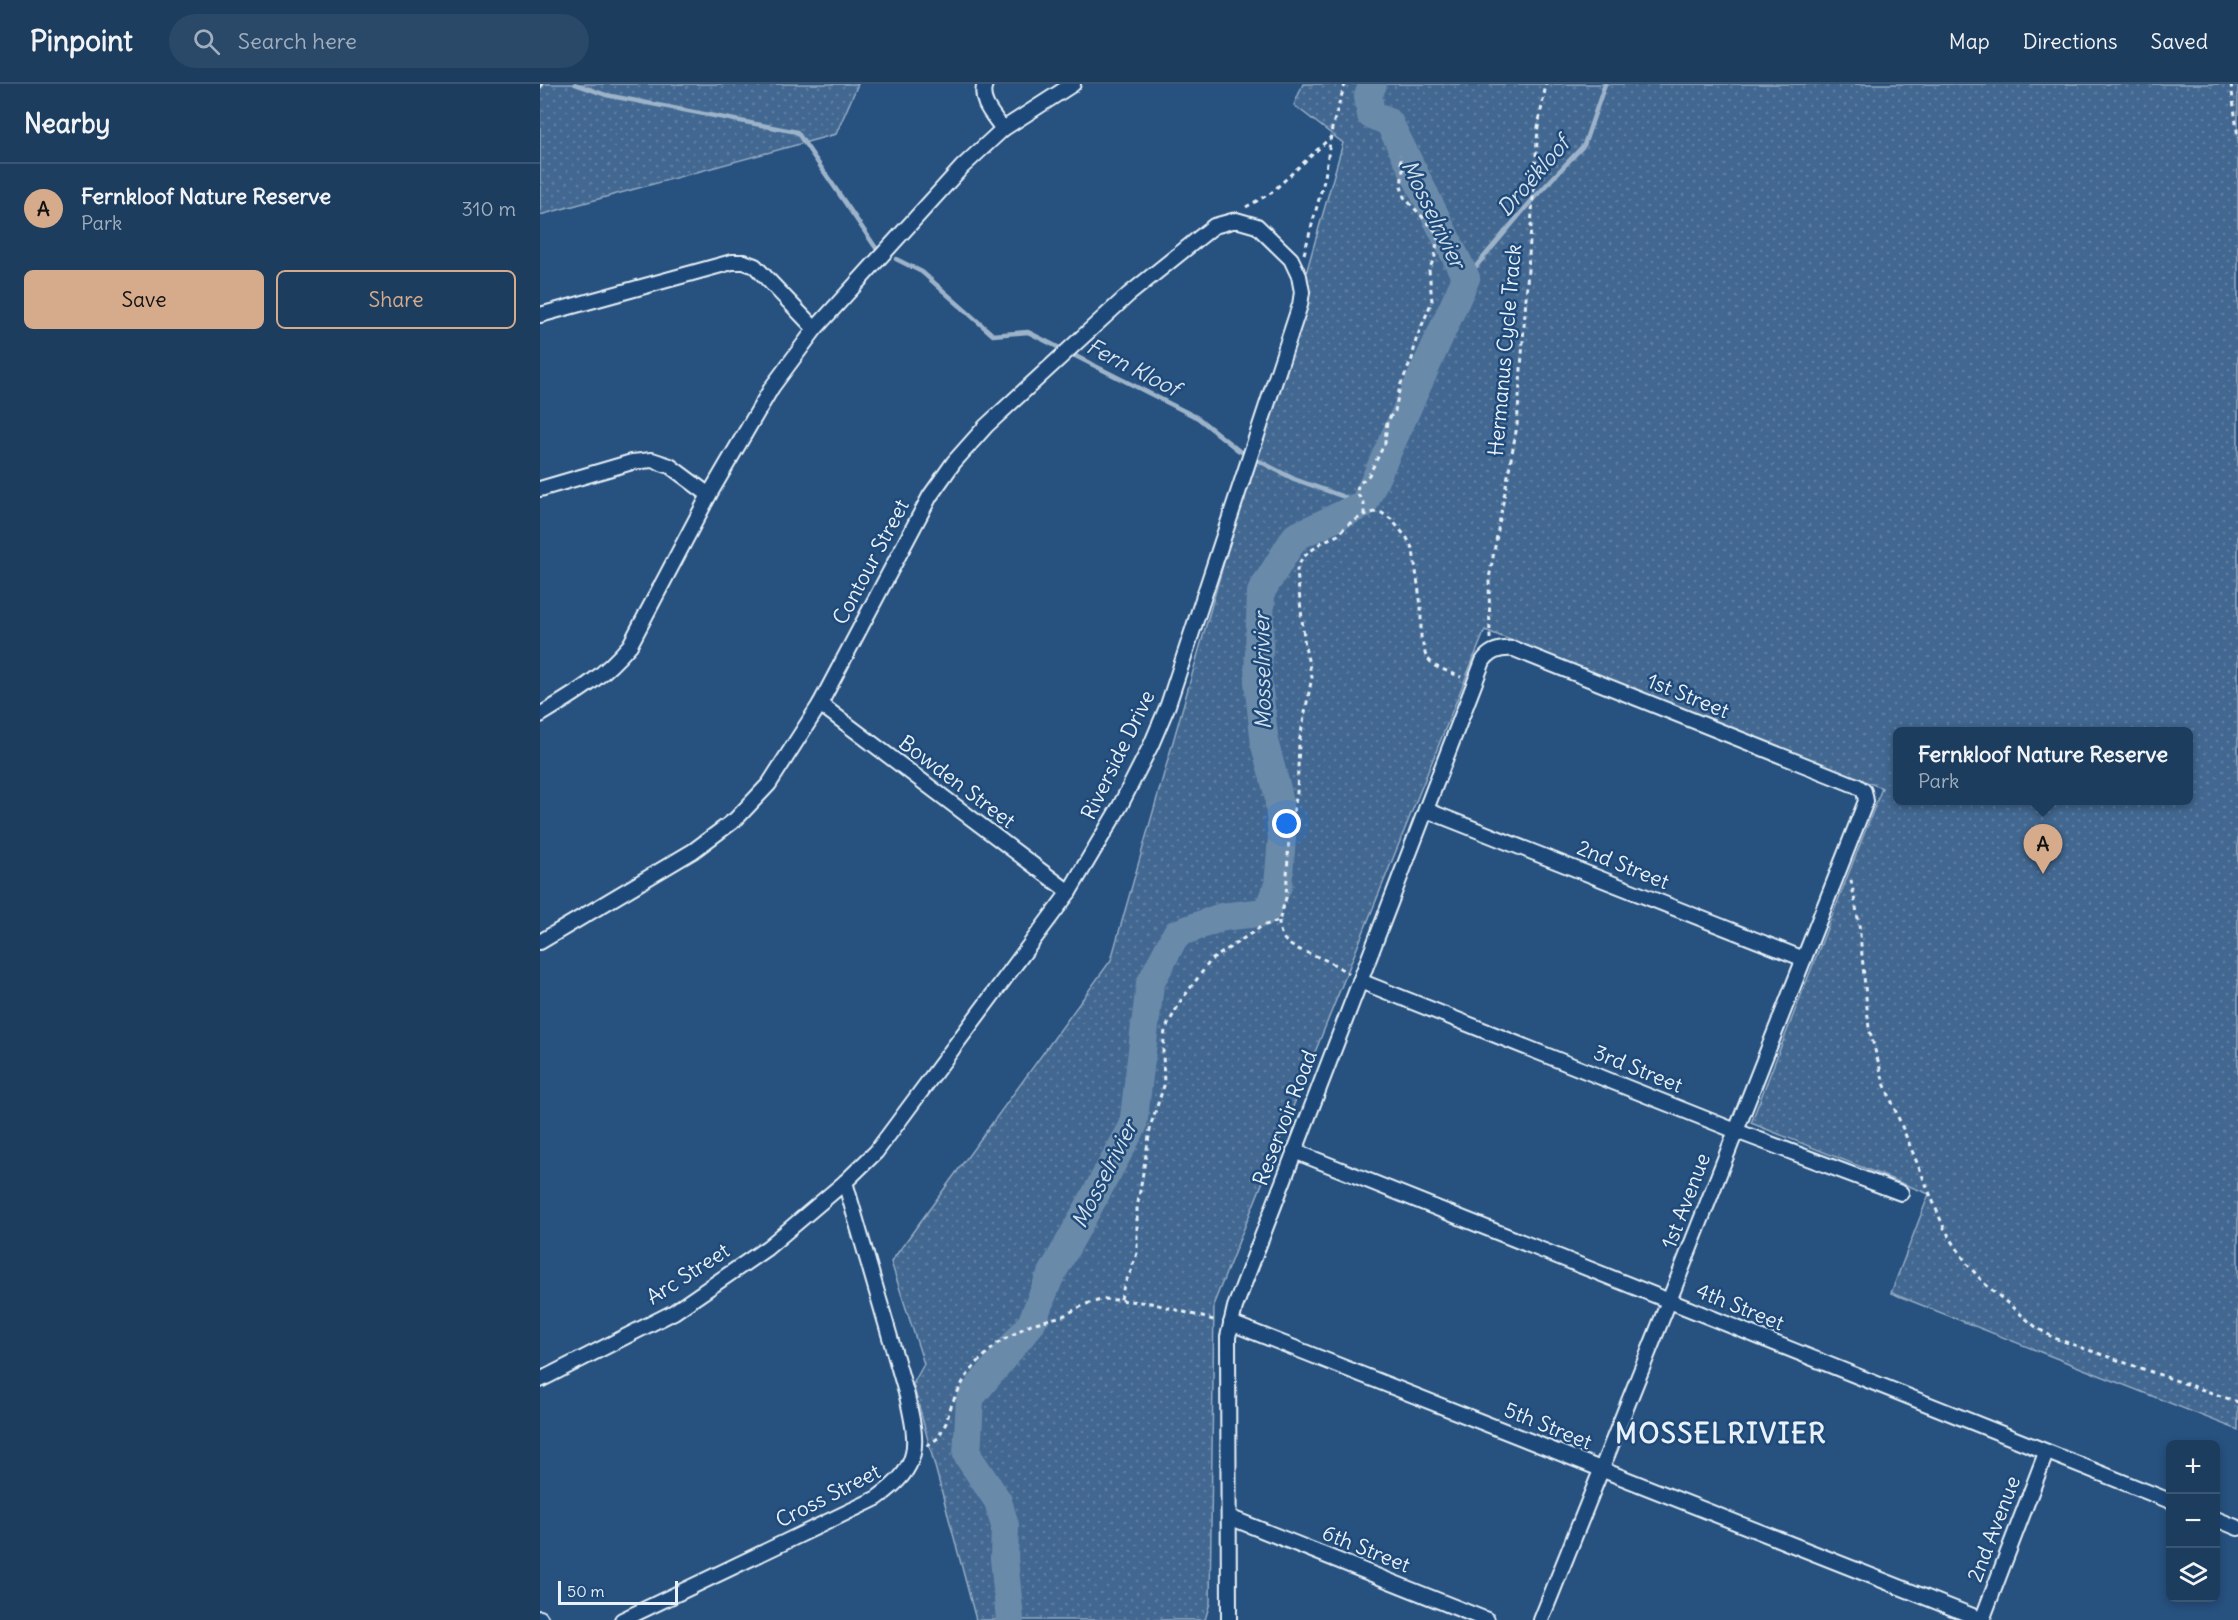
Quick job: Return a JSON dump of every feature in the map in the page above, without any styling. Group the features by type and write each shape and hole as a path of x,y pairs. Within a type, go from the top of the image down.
{"street":[{"path":"985,84 982,89 985,103 1003,129"},
{"path":"540,715 592,684 630,645 709,495 772,387 815,329 962,167 1003,129 1073,84"},
{"name":"Contour Street","path":"540,942 693,850 736,819 769,784 820,704 930,496 954,462 986,426 1128,295 1214,226 1236,220 1257,226 1291,259 1299,276"},
{"path":"540,315 732,262 744,262 755,266 815,329"},
{"name":"Riverside Drive","path":"845,1182 876,1152 1070,892 1120,806 1160,725 1300,305 1302,292 1299,276"},
{"path":"540,489 633,462 652,460 670,466 709,495"},
{"name":"1st Street","path":"1491,653 1504,648 1514,649 1857,786 1865,795"},
{"name":"Reservoir Road","path":"1229,1620 1228,1337 1231,1323 1294,1151 1483,661 1491,653"},
{"name":"Bowden Street","path":"820,704 1070,892"},
{"name":"1st Avenue","path":"1540,1620 1846,854 1864,806 1865,795"},
{"name":"2nd Street","path":"1426,810 1804,959"},
{"name":"3rd Street","path":"1360,981 1736,1131 1902,1193"},
{"name":"4th Street","path":"1294,1151 2166,1500"},
{"name":"Arc Street","path":"540,1380 674,1312 767,1248 845,1182"},
{"name":"Cross Street","path":"622,1620 878,1498 898,1484 909,1466 915,1449 915,1431 845,1182"},
{"name":"5th Street","path":"1231,1323 1982,1620"},
{"name":"2nd Avenue","path":"1982,1620 2046,1453"},
{"name":"6th Street","path":"1229,1517 1487,1620"},
{"path":"2220,1521 2238,1528"}],"path":[{"path":"540,88 542,84"},
{"path":"1299,276 1325,177 1331,137 1345,84"},
{"name":"Hermanus Cycle Track","path":"1491,653 1489,579 1517,426 1538,137 1546,84"},
{"path":"2231,84 2238,138"},
{"path":"1242,210 1271,193 1331,137"},
{"path":"1364,515 1364,504 1357,494 1358,485 1369,475 1385,443 1387,421 1395,411 1400,386 1432,301 1430,270 1438,246 1438,234 1432,225 1404,197 1401,186 1403,170 1399,155"},
{"path":"1360,981 1327,960 1293,947 1281,936 1279,921 1286,898 1289,835 1297,793 1299,743 1312,677 1305,647 1297,570 1302,558 1364,515 1374,512 1383,513 1407,538 1413,550 1421,606 1421,637 1426,657 1436,666 1475,682"},
{"path":"1846,854 1859,924 1869,1028 1884,1083 1944,1228 1967,1264 1986,1285 2020,1314 2054,1338 2238,1402"},
{"path":"1121,1299 1137,1252 1137,1209 1151,1124 1164,1086 1165,1030 1180,1002 1211,960 1262,926 1279,921"},
{"path":"915,1449 923,1449 938,1438 946,1423 952,1402 965,1378 978,1362 998,1343 1031,1324 1063,1316 1086,1304 1105,1299 1151,1303 1203,1318 1231,1323"}],"shaded area":[{"path":"540,84 858,84 836,134 540,215"},
{"path":"1303,84 2238,84 2238,1430 1891,1293 1929,1194 1751,1123 1882,788 1485,630 1214,1303 1210,1603 1205,1620 976,1620 913,1384 924,1364 891,1262 1111,960 1343,143 1294,105"}],"waterway":[{"name":"Fern Kloof","path":"575,84 606,95 797,132 876,248"},
{"name":"Mosselrivier","path":"1010,1620 1004,1558 1005,1526 998,1501 967,1455 970,1398 1031,1324 1049,1279 1133,1126 1150,984 1176,934 1222,917 1266,912 1278,886 1282,838 1278,793 1265,745 1258,681 1261,592 1295,537 1364,504 1466,278 1389,122 1371,115 1368,96 1373,84"},
{"name":"Droëkloof","path":"1466,278 1533,199 1584,145 1605,84"},
{"name":"Fern Kloof","path":"896,259 922,272 993,335 1028,332 1198,418 1238,450 1294,479 1364,504"}],"place":[{"name":"Fernkloof Nature Reserve","path":"2043,874"}],"district":[{"name":"MOSSELRIVIER","path":"1721,1434"}]}
